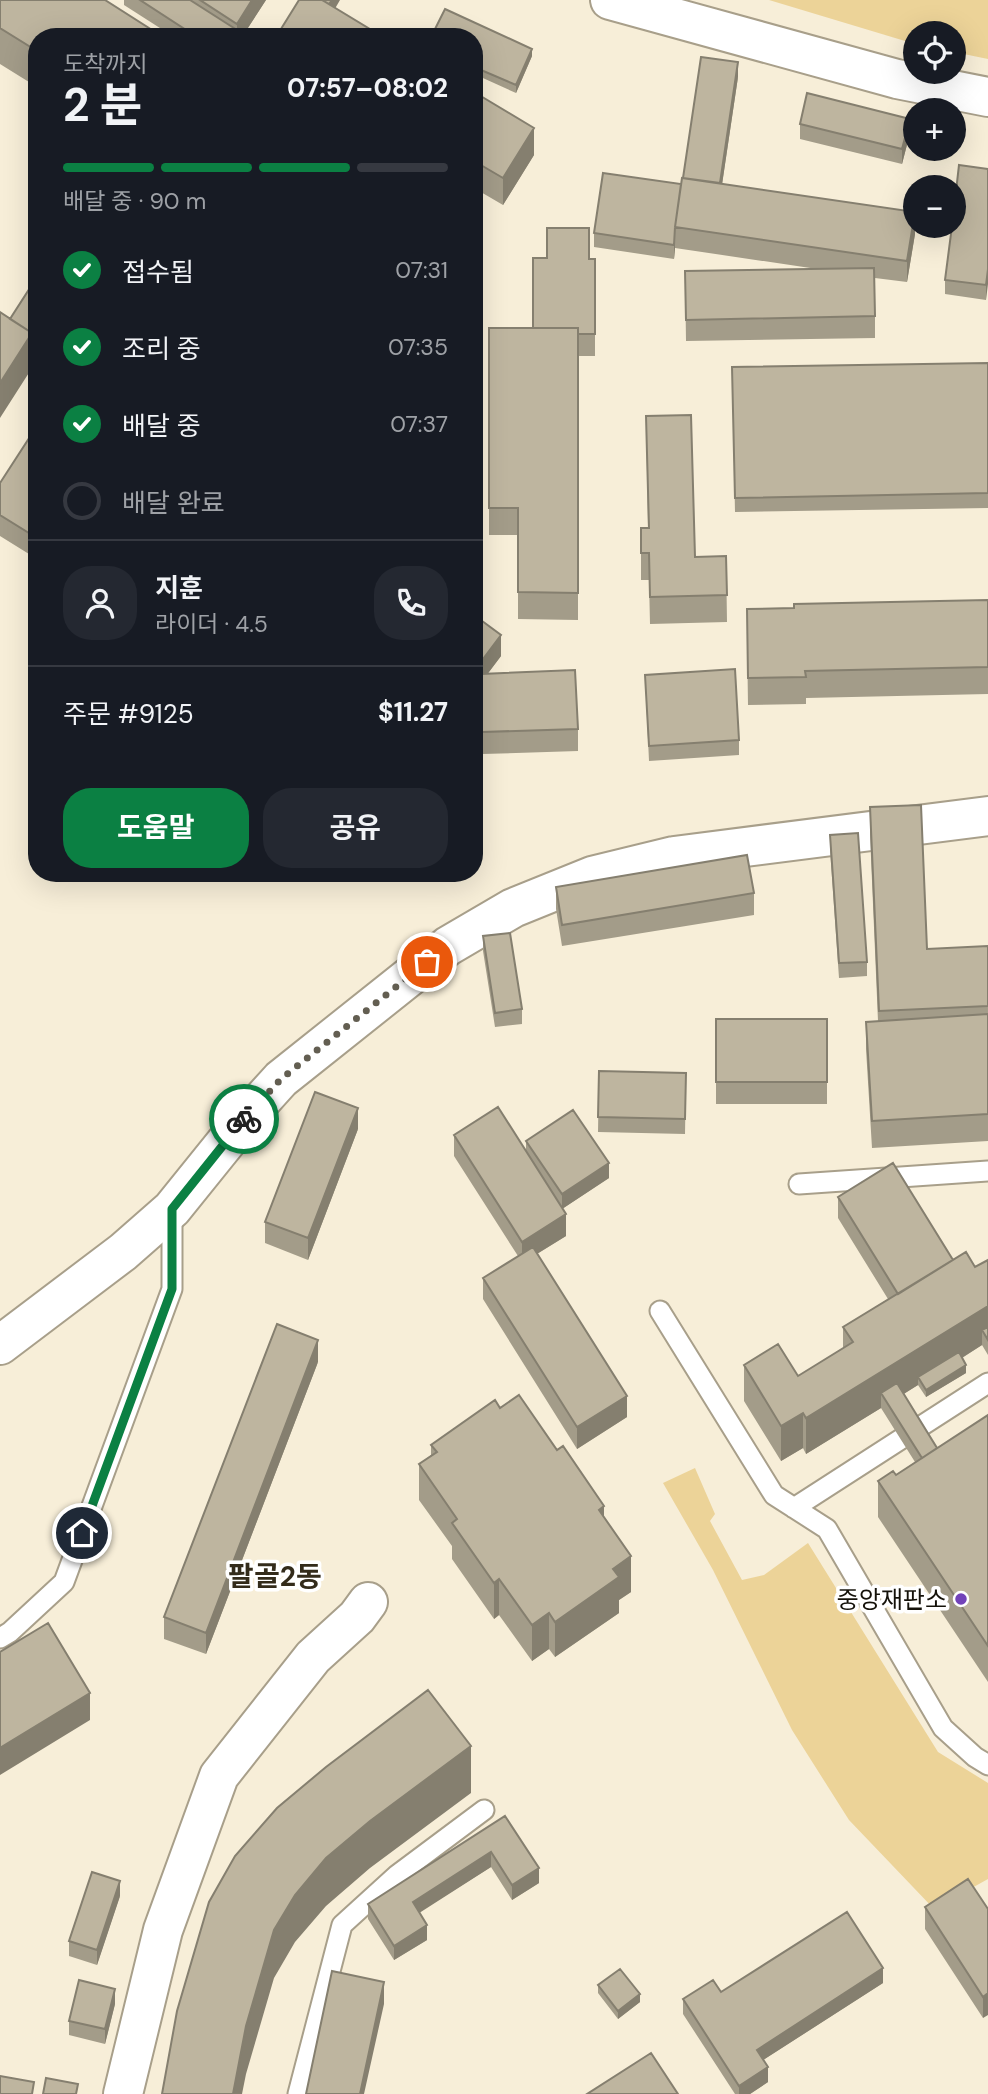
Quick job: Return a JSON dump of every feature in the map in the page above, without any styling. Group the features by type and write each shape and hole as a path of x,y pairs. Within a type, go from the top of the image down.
{"street":[{"path":"610,0 897,79 988,97"},
{"path":"0,1345 123,1252 172,1209 243,1121 281,1079 448,946 513,908 592,876 674,856 988,816"},
{"path":"123,2094 163,1930 219,1776 313,1657 358,1617 368,1602"}],"lane":[{"path":"799,1184 988,1171"},
{"path":"0,1638 64,1582 172,1289 172,1209"},
{"path":"660,1311 774,1495 827,1529 943,1728 988,1765"},
{"path":"794,1508 988,1382"},
{"path":"298,2094 342,1925 397,1875 484,1810"}],"shaded area":[{"path":"769,0 988,0 988,59 966,54 966,21 903,21 903,40"},
{"path":"695,1468 715,1514 710,1521 742,1580 764,1575 808,1543 938,1752 988,1783 988,1879 934,1909 849,1820 792,1730 713,1570 663,1483"}],"building":[{"path":"0,0 105,0 149,28 28,28 28,45 0,28"},
{"path":"140,0 190,0 234,28 183,28"},
{"path":"200,0 252,0 237,24"},
{"path":"299,0 322,0 368,28 282,28"},
{"path":"445,9 532,49 516,85 483,71 483,28 436,28"},
{"path":"701,57 738,62 720,183 683,178"},
{"path":"807,93 903,117 903,145 902,149 800,124"},
{"path":"483,97 534,128 503,178 483,166"},
{"path":"959,165 988,169 986,285 945,280 950,238 966,238 966,175 958,175"},
{"path":"603,173 681,184 674,245 594,233"},
{"path":"682,178 903,210 903,238 911,238 907,261 675,227"},
{"path":"547,228 589,228 589,259 595,259 595,334 578,334 578,328 533,328 533,258 547,258"},
{"path":"874,268 875,316 686,320 685,271"},
{"path":"28,291 28,330 10,319"},
{"path":"0,312 28,330 28,339 0,383"},
{"path":"489,328 578,328 578,593 518,592 518,508 489,508"},
{"path":"988,363 988,493 735,498 732,367"},
{"path":"691,415 695,557 726,556 727,595 650,597 649,553 641,553 641,528 649,528 646,416"},
{"path":"28,440 28,532 0,515 0,483"},
{"path":"988,600 988,667 805,671 806,677 748,678 747,609 794,608 794,604"},
{"path":"483,622 501,635 483,659"},
{"path":"735,669 739,740 649,746 645,675"},
{"path":"575,670 578,729 483,732 483,674"},
{"path":"921,805 927,949 988,946 988,1006 879,1011 870,807"},
{"path":"858,833 867,962 839,963 830,835"},
{"path":"747,855 754,893 562,925 556,887"},
{"path":"510,933 522,1009 495,1013 483,936"},
{"path":"988,1014 988,1114 872,1121 866,1022"},
{"path":"716,1019 827,1019 827,1082 716,1082"},
{"path":"599,1071 686,1073 685,1119 598,1117"},
{"path":"315,1092 358,1108 308,1238 265,1222"},
{"path":"498,1107 566,1214 522,1242 454,1135"},
{"path":"573,1110 609,1163 562,1194 526,1141"},
{"path":"893,1163 953,1260 898,1294 838,1197"},
{"path":"533,1247 627,1396 577,1427 483,1278"},
{"path":"966,1252 975,1267 988,1260 988,1306 806,1418 803,1413 781,1426 744,1365 778,1344 798,1376 853,1342 843,1327"},
{"path":"277,1324 318,1340 206,1633 164,1617"},
{"path":"988,1327 988,1340 982,1330"},
{"path":"959,1352 966,1365 926,1390 918,1377"},
{"path":"897,1383 937,1448 922,1458 881,1393"},
{"path":"519,1395 557,1450 563,1446 604,1506 599,1510 631,1556 613,1569 619,1577 555,1622 549,1613 532,1625 499,1579 494,1583 452,1523 457,1519 419,1464 437,1452 431,1445 495,1400 500,1408"},
{"name":"중앙재판소","path":"988,1415 988,1646 878,1481 893,1471 896,1475"},
{"path":"48,1623 90,1693 0,1748 0,1652"},
{"path":"428,1690 471,1746 370,1821 326,1858 295,1895 274,1930 246,2026 233,2094 162,2094 177,2011 209,1902 235,1856 277,1808 326,1767"},
{"path":"505,1816 539,1868 512,1885 491,1852 413,1902 427,1925 394,1946 368,1904"},
{"path":"92,1872 120,1881 97,1950 69,1941"},
{"path":"968,1879 988,1909 988,1993 983,1997 925,1907"},
{"path":"847,1912 883,1968 757,2050 768,2067 739,2086 683,1999 713,1980 721,1992"},
{"path":"620,1969 640,1994 618,2011 598,1985"},
{"path":"332,1971 384,1982 360,2094 306,2094"},
{"path":"79,1980 115,1989 105,2029 69,2021"},
{"path":"651,2053 678,2094 587,2094"},
{"path":"0,2076 34,2082 32,2094 0,2094"},
{"path":"46,2078 78,2084 76,2094 43,2094"}],"way so far":[{"path":"244,1119 281,1079 427,962"}],"place":[{"name":"중앙재판소","path":"961,1599"}],"district":[{"name":"팔골2동","path":"275,1576"}],"route":[{"path":"82,1533 172,1289 172,1209 244,1119"}]}
